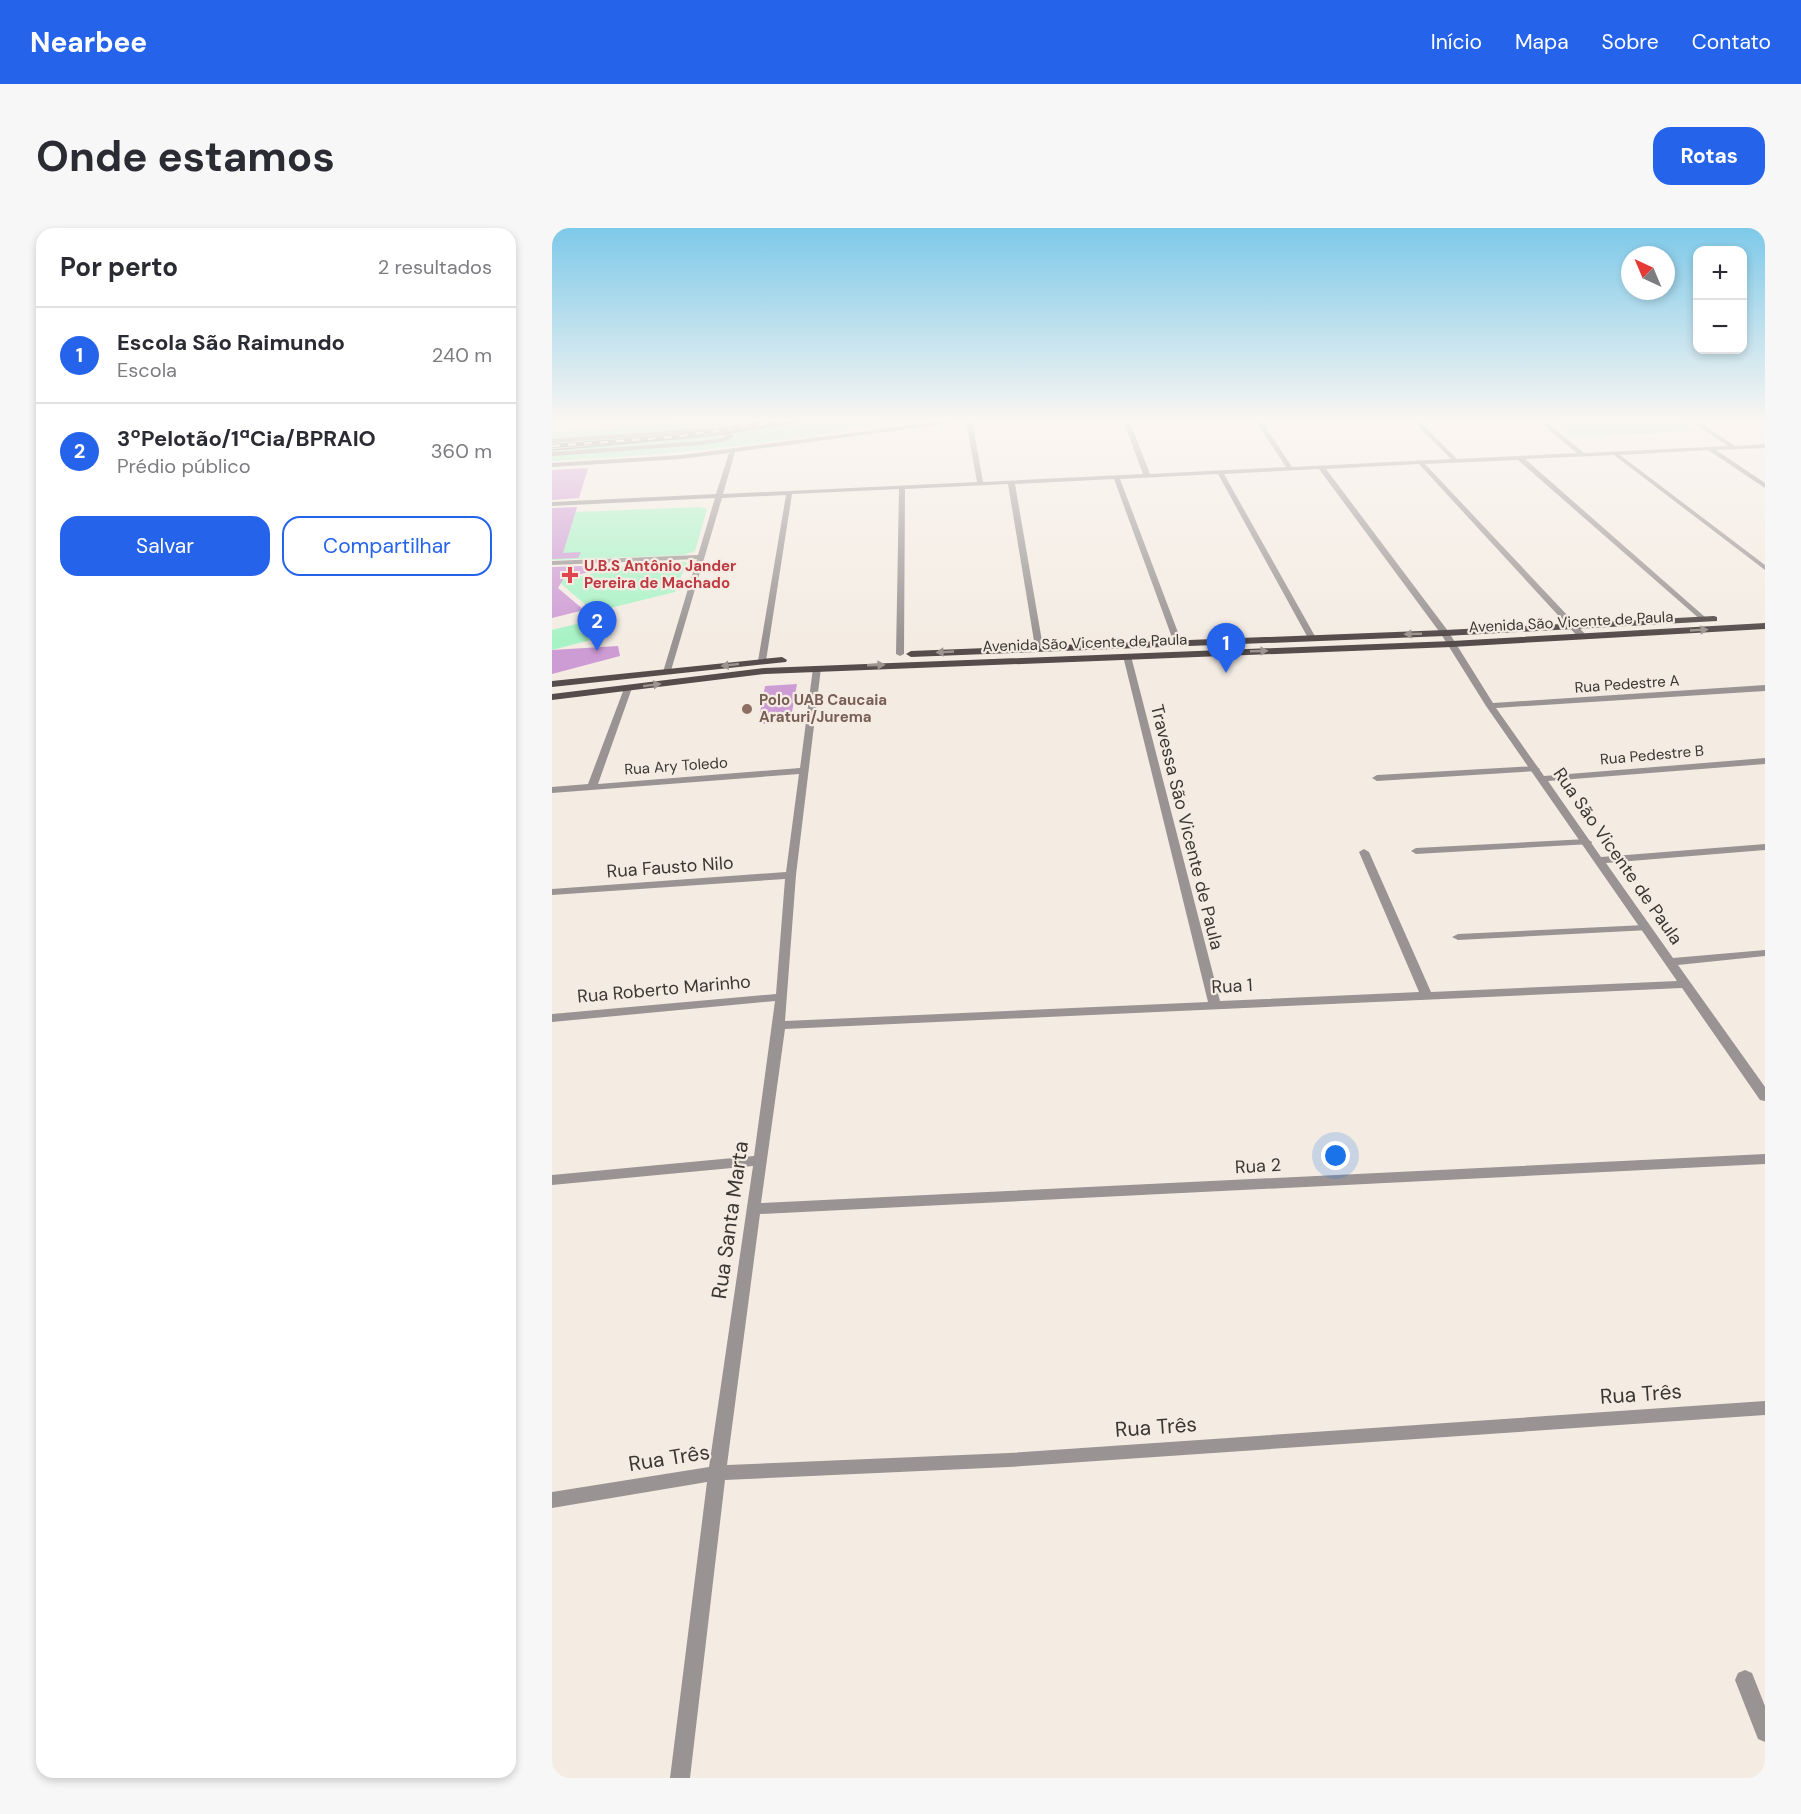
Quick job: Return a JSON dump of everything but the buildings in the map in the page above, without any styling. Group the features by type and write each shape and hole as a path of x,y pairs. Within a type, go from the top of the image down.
{"main road":[{"name":"Avenida São Vicente de Paula","path":"552,684 762,661 1039,647 1445,633 1765,616"},
{"name":"Avenida São Vicente de Paula","path":"552,697 817,668 1452,644 1765,626"}],"street":[{"path":"667,672 719,492"},
{"path":"552,504 802,492"},
{"path":"900,654 902,492"},
{"path":"1013,492 1039,647"},
{"path":"1122,492 1178,643"},
{"path":"1231,492 1312,638"},
{"name":"Rua São Vicente de Paula","path":"1341,492 1445,633 1490,706 1765,1096"},
{"path":"1448,492 1582,636"},
{"path":"1558,492 1702,619"},
{"path":"1666,492 1765,568"},
{"path":"762,661 789,493"},
{"path":"552,563 700,557"},
{"name":"Travessa São Vicente de Paula","path":"1127,656 1215,1005"},
{"name":"Rua Santa Marta","path":"680,1778 717,1473 779,1025 791,875 817,668"},
{"path":"592,787 628,688"},
{"name":"Rua Pedestre A","path":"1490,706 1765,688"},
{"name":"Rua Pedestre B","path":"1542,779 1765,761"},
{"path":"1377,778 1535,769"},
{"name":"Rua Ary Toledo","path":"552,790 803,771"},
{"path":"1416,851 1587,842"},
{"path":"1599,860 1765,847"},
{"path":"1364,852 1426,995"},
{"name":"Rua Fausto Nilo","path":"552,892 791,875"},
{"path":"1458,937 1645,928"},
{"path":"1669,962 1765,953"},
{"name":"Rua 1","path":"779,1025 1686,984"},
{"name":"Rua Roberto Marinho","path":"552,1018 780,997"},
{"name":"Rua 2","path":"754,1209 1765,1159"},
{"path":"552,1180 761,1160"},
{"name":"Rua Três","path":"552,1500 717,1473 1009,1460 1765,1408"},
{"path":"1745,1680 1765,1732"}],"green space":[{"path":"700,507 707,509 695,551 684,555 552,560 552,513"},
{"path":"687,562 675,592 594,612 558,581 630,565"},
{"path":"592,620 610,635 552,650 552,630"}],"place":[{"name":"U.B.S Antônio Jander Pereira de Machado","path":"570,575"},
{"name":"3ºPelotão/1ªCia/BPRAIO","path":"597,651"},
{"name":"Escola São Raimundo","path":"1226,673"},
{"name":"Polo UAB Caucaia Araturi/Jurema","path":"747,709"}]}
